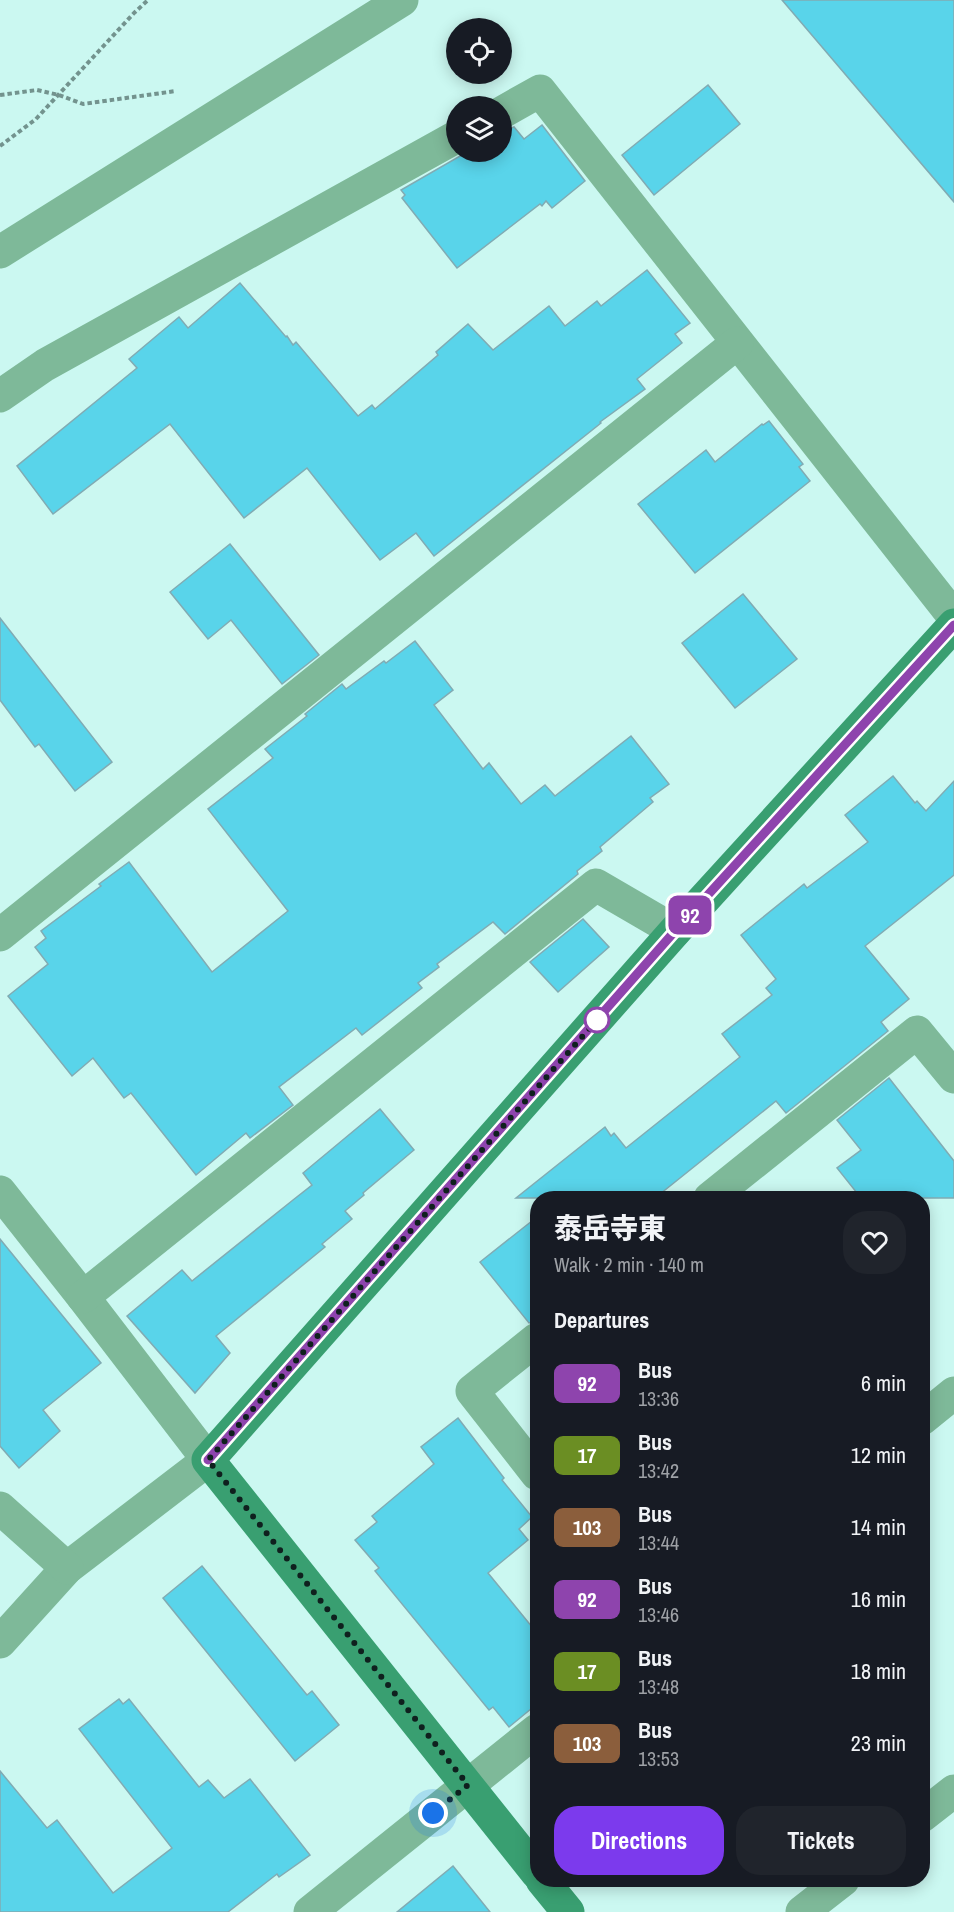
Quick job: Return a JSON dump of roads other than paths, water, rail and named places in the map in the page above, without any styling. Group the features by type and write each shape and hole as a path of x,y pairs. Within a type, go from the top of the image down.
{"street":[{"path":"0,252 402,0"},
{"path":"512,106 540,91 954,617"},
{"path":"0,396 45,365 446,143"},
{"path":"0,935 737,343"},
{"path":"0,1642 67,1568 208,1460 675,931 954,625"},
{"path":"83,1297 596,885 675,931"},
{"path":"719,1191 917,1032 954,1077"},
{"path":"0,1192 208,1460 530,1864"},
{"path":"530,1345 472,1391 530,1465"},
{"path":"930,1412 954,1393"},
{"path":"0,1508 67,1568"},
{"path":"310,1912 530,1736"},
{"path":"930,1810 954,1791"},
{"path":"548,1887 568,1912"},
{"path":"802,1912 834,1887"}]}
